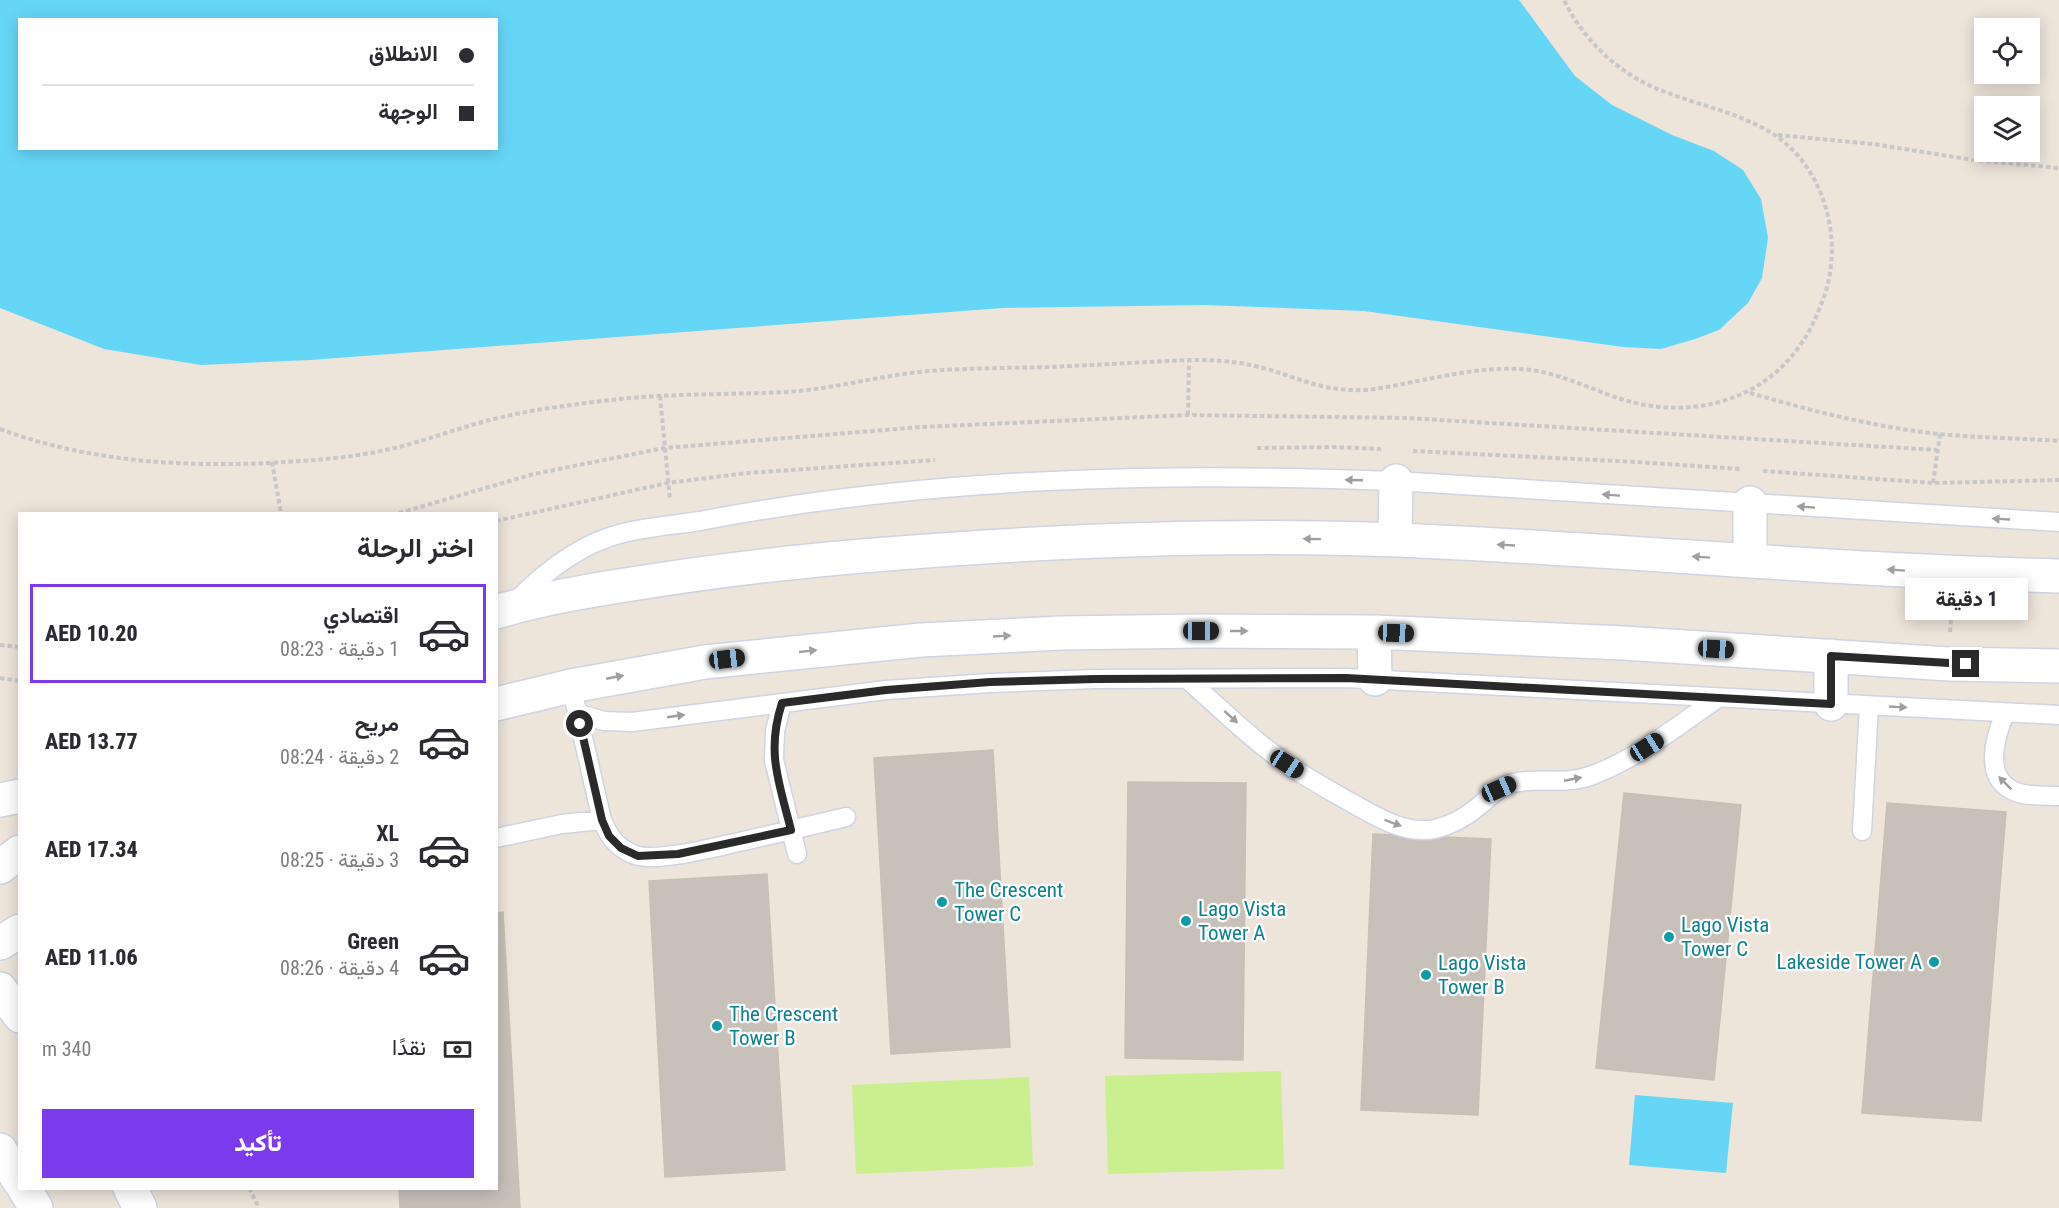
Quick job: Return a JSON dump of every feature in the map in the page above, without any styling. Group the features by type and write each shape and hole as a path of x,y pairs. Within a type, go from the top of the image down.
{"street":[{"path":"1395,540 1396,482"},
{"path":"1750,503 1750,561"},
{"path":"502,610 585,591 682,576 808,561 955,548 1101,540 1248,538 1395,540 1953,573 2059,576"},
{"path":"1374,632 1375,679"},
{"path":"498,704 574,699 705,662 921,640 1061,633 1374,632 1623,643 1949,664 2059,666"},
{"path":"1831,656 1831,704"},
{"path":"0,800 18,796"},
{"path":"0,867 18,854"},
{"path":"0,943 18,932"},
{"path":"0,989 18,1013"},
{"path":"0,1150 18,1179"},
{"path":"25,1190 36,1208"},
{"path":"131,1190 140,1208"}],"lane":[{"path":"502,610 561,563 590,546 622,533 761,509 866,496 972,486 1078,480 1290,477 2059,522"},
{"path":"1187,679 1263,746 1287,764 1367,811 1390,823 1411,829 1434,829 1455,823 1480,806 1489,796 1511,784 1524,781 1563,781 1589,776 1643,749 1718,698"},
{"path":"574,699 604,721 632,722 886,690 990,682 1375,679 2059,715"},
{"path":"574,699 602,820 609,836 621,848 638,856 690,852 846,817"},
{"path":"782,703 775,731 774,760 797,854"},
{"path":"1862,831 1869,706"},
{"path":"2005,713 1996,734 1993,758 1995,771 2003,784 2015,792 2059,796"},
{"path":"498,838 562,824 602,820"}],"path":[{"path":"1564,0 1587,37 1610,60 1636,79 1666,93 1743,118 1778,135 1873,144 1973,160 2059,168"},
{"path":"0,429 24,438 82,453 129,460 224,465 320,460 376,452 431,439 486,421 572,405 660,396 798,391 925,371 1189,360 1239,363 1263,368 1308,384 1353,390 1375,389 1494,368 1524,369 1553,374 1620,399 1652,406 1685,408 1718,403 1749,392 1776,373 1798,349 1815,321 1826,290 1832,258 1830,225 1822,193 1805,164 1778,135"},
{"path":"1188,415 1189,360"},
{"path":"1749,392 1800,408 1852,420 1940,434 2059,441"},
{"path":"660,396 667,483 674,525"},
{"path":"402,512 534,474 664,448 921,427 1188,415 1407,418 1937,450"},
{"path":"1933,483 1940,434"},
{"path":"272,462 281,512"},
{"path":"0,645 18,647"},
{"path":"0,678 18,681"},
{"path":"250,1190 259,1208"}],"green space":[{"path":"1281,1071 1284,1169 1108,1174 1105,1076"},
{"path":"1029,1077 1033,1166 856,1174 852,1085"}],"water":[{"path":"0,0 1519,0 1575,76 1612,105 1672,135 1714,151 1743,170 1761,199 1768,238 1762,278 1748,303 1719,330 1661,349 1623,347 1364,311 1205,305 1003,308 310,360 201,365 104,349 0,308"},
{"path":"1635,1095 1733,1103 1726,1173 1629,1165"}],"building":[{"name":"The Crescent Tower C","path":"993,750 1010,1047 891,1054 874,758"},
{"name":"Lago Vista Tower A","path":"1128,782 1246,783 1243,1060 1125,1058"},
{"name":"Lago Vista Tower C","path":"1624,793 1741,805 1714,1080 1596,1068"},
{"name":"Lakeside Tower A","path":"1887,803 2006,812 1981,1121 1862,1113"},
{"name":"Lago Vista Tower B","path":"1373,834 1491,839 1478,1115 1361,1110"},
{"name":"The Crescent Tower B","path":"767,874 785,1170 665,1177 649,881"},
{"path":"503,912 520,1208 400,1208 399,1190 498,1190 498,913"}],"place":[{"name":"The Crescent Tower C","path":"942,902"},
{"name":"Lago Vista Tower A","path":"1186,921"},
{"name":"Lago Vista Tower C","path":"1669,937"},
{"name":"Lakeside Tower A","path":"1934,962"},
{"name":"Lago Vista Tower B","path":"1426,975"},
{"name":"The Crescent Tower B","path":"717,1026"}],"route":[{"path":"580,724 602,820 609,836 621,848 638,856 655,856 701,850 791,830 774,760 775,731 782,703 886,690 990,682 1095,679 1346,678 1831,704 1831,656 1966,664"}]}
